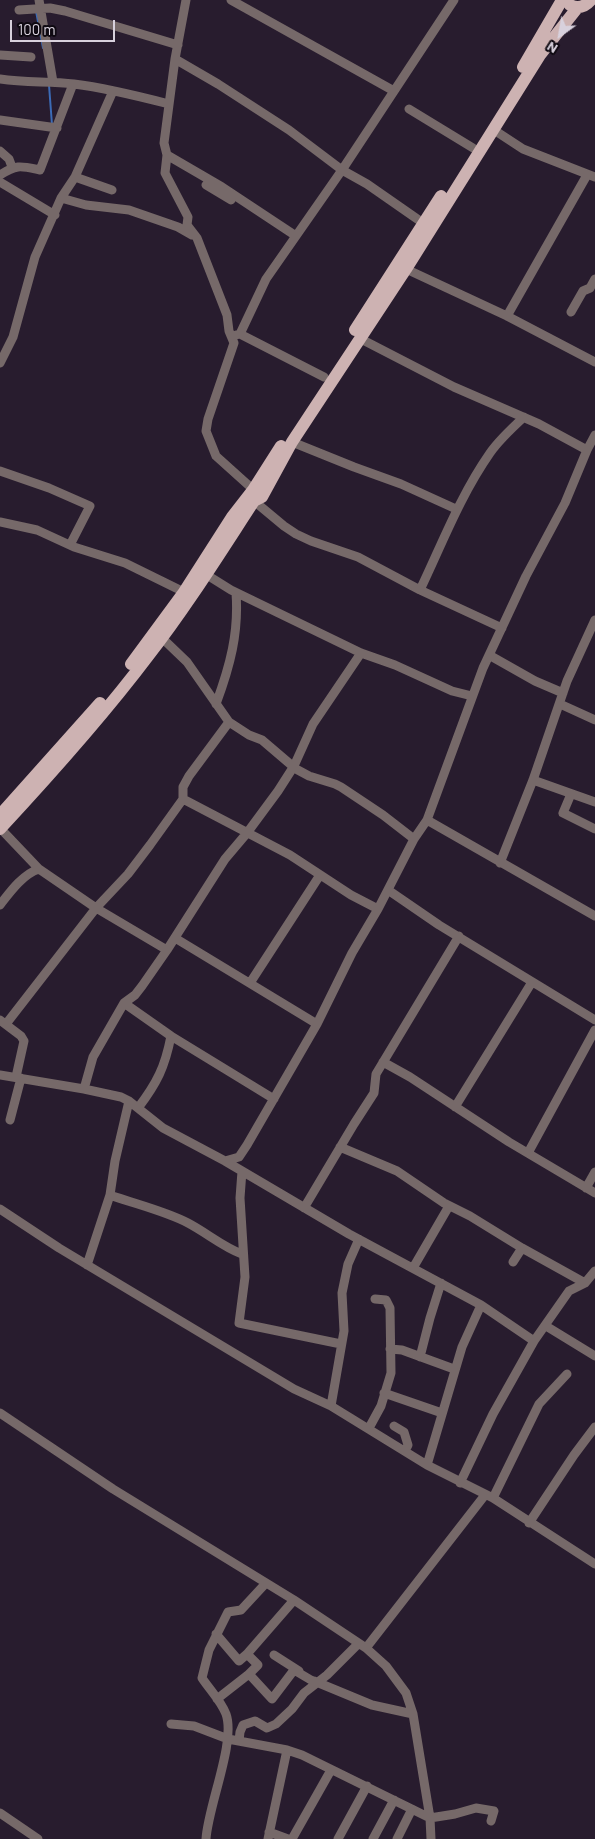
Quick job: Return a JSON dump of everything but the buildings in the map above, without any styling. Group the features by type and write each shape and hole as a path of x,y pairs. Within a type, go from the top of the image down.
{"main road":[{"path":"0,828 82,738 162,638 207,575 256,496 324,378 472,148 564,0 578,8"},
{"path":"0,815 126,672 184,592 232,517 256,496 406,269 540,55 578,8 591,0"}],"street":[{"path":"186,0 175,59 164,143 166,157 165,173 188,217 187,225 197,238 227,315 229,331 237,337 324,378"},
{"path":"231,0 394,91"},
{"path":"454,0 342,170 266,279 237,337 208,419 206,430 216,456 284,526 311,541 358,556 420,590 502,628"},
{"path":"19,10 40,5 178,45"},
{"path":"40,5 50,82"},
{"path":"0,55 31,57"},
{"path":"175,59 218,84 288,130 342,170 367,184 423,223"},
{"path":"0,79 16,82 73,84 169,104"},
{"path":"0,151 10,163 40,170 54,128 73,84"},
{"path":"0,363 13,337 35,257 61,198 74,177 113,92"},
{"path":"409,110 472,148"},
{"path":"0,120 54,128"},
{"path":"494,130 523,149 591,176 507,316"},
{"path":"166,157 295,238"},
{"path":"0,175 10,163"},
{"path":"74,177 112,190"},
{"path":"0,182 55,215"},
{"path":"61,198 86,205 129,210 178,227 197,238"},
{"path":"406,269 507,316 595,362"},
{"path":"570,312 583,291 590,288 595,279"},
{"path":"359,338 454,387 524,417 587,450"},
{"path":"420,590 456,510 491,452 524,417"},
{"path":"225,1161 239,1156 248,1145 317,1024 352,953 378,909 414,839 427,820 489,655 526,576 565,503 595,435"},
{"path":"292,442 401,484 456,510"},
{"path":"0,471 49,488 90,506 70,545"},
{"path":"0,522 38,530 70,545 125,563 184,592"},
{"path":"207,575 236,592 361,653 395,665 452,691 472,696"},
{"path":"216,704 235,644 236,592"},
{"path":"500,863 533,780 567,681 594,625"},
{"path":"162,638 187,662 229,722 249,735 262,740 309,776 335,784 383,815 414,839"},
{"path":"84,1089 93,1057 124,1003 135,995 175,938 225,858 247,833 278,791 294,766 302,744 313,724 361,653"},
{"path":"489,655 535,681 563,693"},
{"path":"560,704 595,720"},
{"path":"10,1120 24,1041 21,1036 3,1022 96,908 128,874 182,799 183,787 189,776 229,722"},
{"path":"533,780 595,802"},
{"path":"571,794 563,813 595,829"},
{"path":"182,799 290,855 351,895 378,909"},
{"path":"427,820 595,916"},
{"path":"0,828 39,869 96,908 167,950"},
{"path":"0,905 13,888 39,869"},
{"path":"250,983 320,875"},
{"path":"388,890 595,1020"},
{"path":"304,1208 374,1093 376,1074 459,936"},
{"path":"175,938 317,1024"},
{"path":"455,1107 532,982"},
{"path":"124,1003 171,1036 274,1099"},
{"path":"528,1153 595,1030"},
{"path":"138,1108 154,1086 166,1061 171,1036"},
{"path":"383,1062 595,1193"},
{"path":"0,1074 121,1097 129,1101 163,1128 225,1161 359,1239 481,1305 534,1341"},
{"path":"86,1265 110,1195 115,1161 129,1101"},
{"path":"340,1148 397,1171 449,1206 470,1216 522,1248 586,1283"},
{"path":"242,1171 240,1198 242,1254 246,1277 239,1323 341,1344"},
{"path":"586,1188 595,1172"},
{"path":"110,1195 185,1222 229,1249 242,1254"},
{"path":"413,1268 449,1206"},
{"path":"0,1209 86,1265 294,1389 332,1406 427,1465 489,1497 595,1564"},
{"path":"332,1406 344,1331 342,1293 348,1264 359,1239"},
{"path":"513,1262 522,1248"},
{"path":"460,1483 492,1414 534,1341 569,1291 586,1283 595,1270"},
{"path":"420,1357 441,1283"},
{"path":"369,1428 381,1406 391,1373 391,1312 389,1303 386,1300 375,1299"},
{"path":"427,1465 454,1369 466,1336 481,1305"},
{"path":"546,1326 595,1356"},
{"path":"390,1350 402,1350 454,1369"},
{"path":"239,1742 243,1725 255,1721 267,1728 271,1727 292,1709 304,1693 362,1646 489,1497 539,1404 567,1374"},
{"path":"384,1394 442,1413"},
{"path":"0,1414 113,1489 294,1600 362,1646 386,1666 406,1693 413,1714 430,1818 431,1839"},
{"path":"394,1426 404,1432 408,1445 405,1451"},
{"path":"529,1523 595,1427"},
{"path":"206,1839 229,1727 225,1713 202,1678 209,1650 228,1612 242,1610 266,1583"},
{"path":"216,1634 239,1661 294,1600"},
{"path":"217,1699 258,1665 247,1654"},
{"path":"274,1655 316,1683"},
{"path":"249,1674 272,1699 294,1670 316,1683 372,1705 413,1714"},
{"path":"171,1724 194,1726 239,1742 287,1750 302,1755 430,1818 476,1808 494,1811 491,1821"},
{"path":"287,1750 268,1836 288,1839"},
{"path":"292,1839 332,1770"},
{"path":"338,1839 367,1786"},
{"path":"373,1839 394,1800"},
{"path":"397,1839 412,1809"},
{"path":"0,1814 38,1839"}],"waterway":[{"path":"36,11 43,48"},
{"path":"49,85 52,125"}]}
